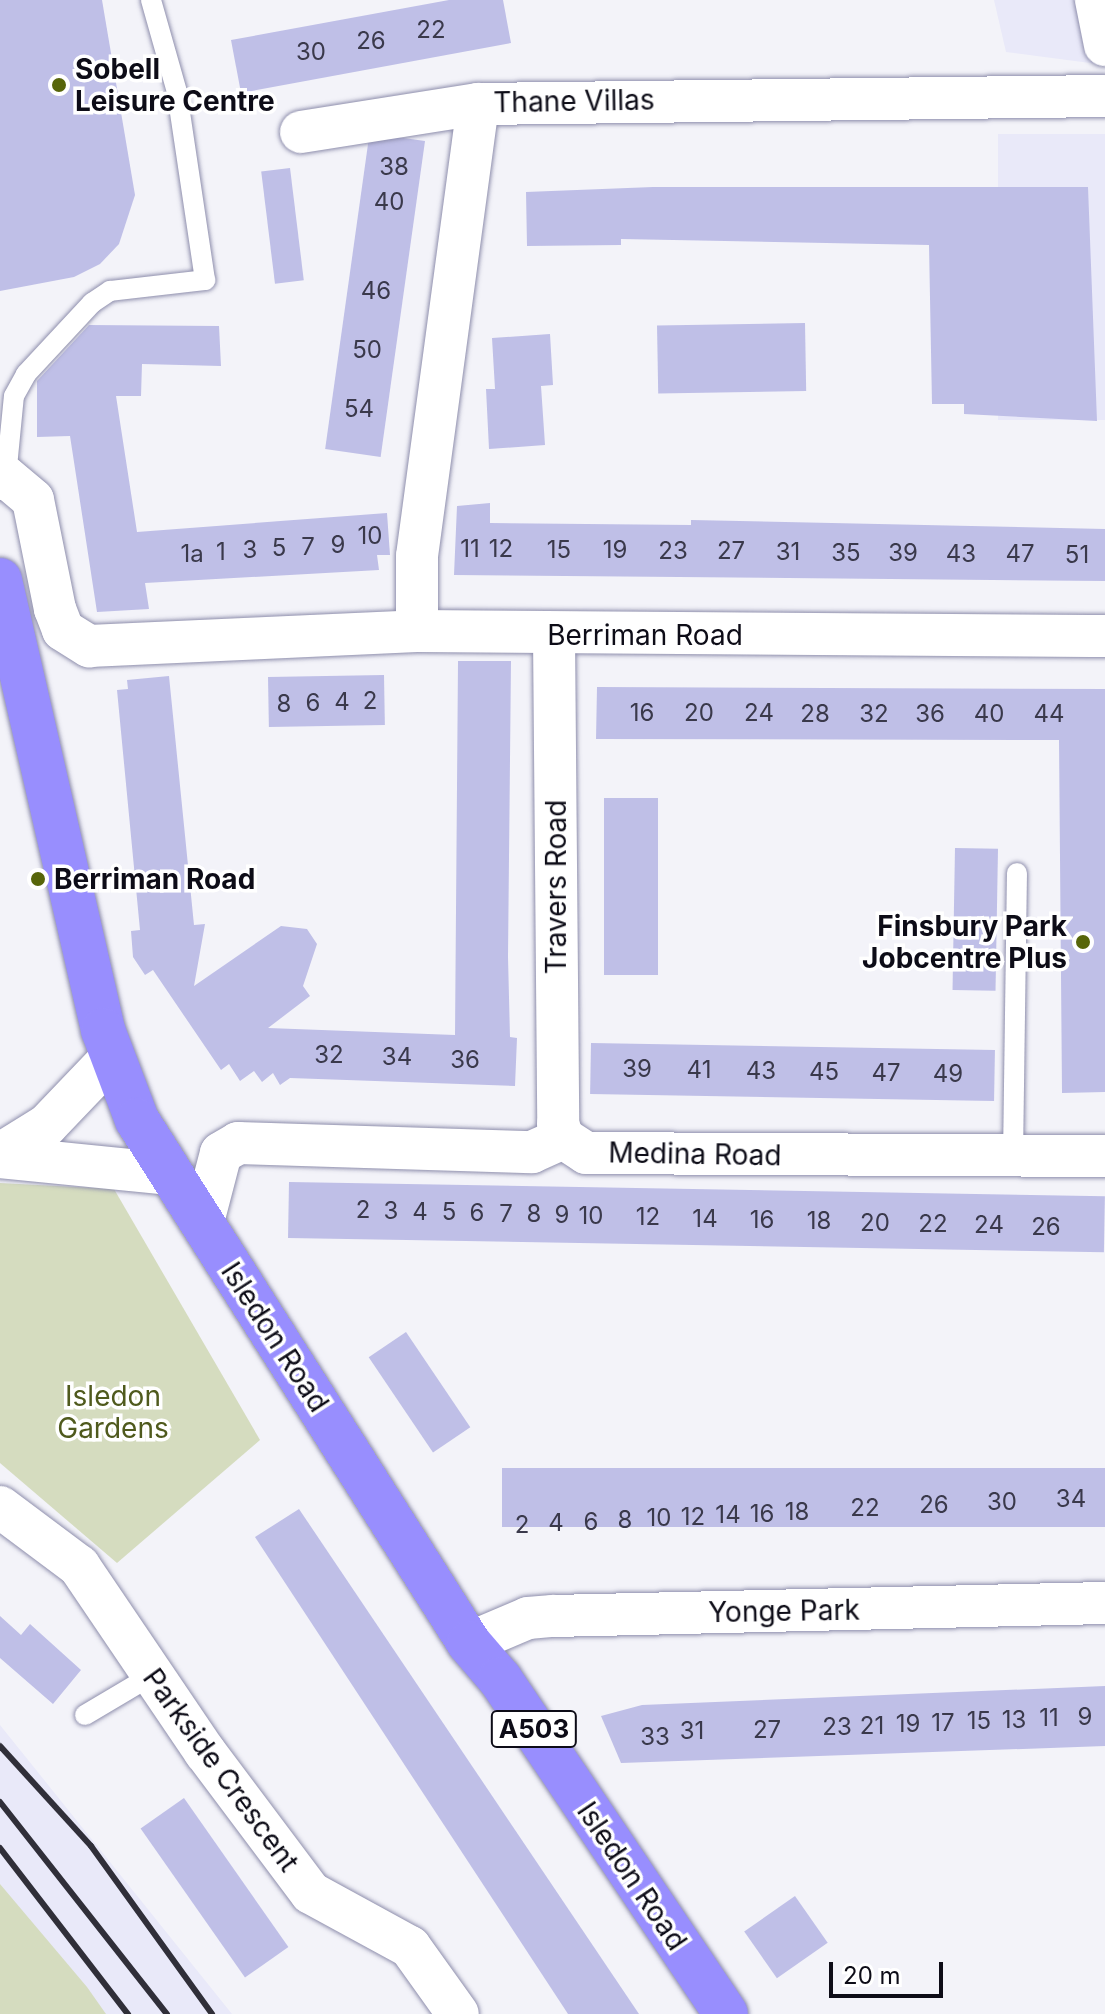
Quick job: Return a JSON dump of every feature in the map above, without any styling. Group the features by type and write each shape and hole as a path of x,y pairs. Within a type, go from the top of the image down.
{"highway":[{"name":"Isledon Road","path":"0,580 111,1058 137,1120 469,1643 500,1679 726,2014"}],"street":[{"path":"1096,0 1105,45"},
{"name":"Thane Villas","path":"417,631 417,556 478,104 1105,96"},
{"path":"301,132 478,104"},
{"name":"Berriman Road","path":"3,478 33,500 63,630 89,646 417,631 554,635 1105,636"},
{"name":"Travers Road","path":"554,635 558,1124 563,1138"},
{"path":"0,1156 47,1125 111,1058"},
{"path":"203,1222 221,1153 238,1143 532,1152 563,1138"},
{"name":"Medina Road","path":"563,1138 586,1153 1105,1156"},
{"path":"0,1156 171,1174"},
{"name":"Parkside Crescent","path":"0,1507 79,1566 151,1676 311,1893 410,1947 458,2014"},
{"name":"Yonge Park","path":"469,1643 528,1618 553,1616 1105,1603"}],"lane":[{"path":"3,478 14,396 26,374 92,303 110,291 205,280 177,92 151,0"},
{"path":"1013,1157 1017,873"},
{"path":"85,1715 151,1676"}],"shaded area":[{"path":"994,0 1105,0 1105,65 1006,52"},
{"path":"998,134 1105,134 1105,420 998,420"},
{"path":"0,1725 232,2014 0,2014"}],"green space":[{"name":"Isledon Gardens","path":"0,1183 114,1189 260,1440 117,1563 0,1463"},
{"path":"0,1884 87,1987 106,2014 0,2014"}],"building":[{"name":"Sobell Leisure Centre","path":"0,0 102,0 135,195 119,244 100,264 74,277 0,291"},
{"path":"449,0 503,0 511,43 241,93 231,40"},
{"path":"370,133 425,141 381,457 325,449"},
{"path":"290,168 304,280 275,284 261,172"},
{"path":"653,187 1088,187 1097,421 964,414 964,404 932,404 929,245 621,239 621,245 527,246 526,192"},
{"path":"805,323 806,391 658,394 657,326"},
{"path":"89,325 219,326 221,366 142,364 141,396 116,396 137,532 387,513 390,555 377,555 379,570 145,583 149,609 97,612 70,436 37,437 37,381"},
{"path":"550,334 553,385 541,386 545,445 489,449 486,389 495,389 492,338"},
{"path":"490,503 490,523 691,525 691,520 1105,529 1105,581 454,575 457,506"},
{"path":"458,661 511,661 508,957 510,1037 517,1038 515,1086 290,1078 280,1085 273,1073 262,1082 254,1071 240,1081 229,1064 221,1070 153,970 145,975 133,957 131,931 140,930 117,690 128,689 127,680 169,676 194,925 205,924 194,986 281,926 307,929 317,944 303,986 310,996 268,1028 455,1035"},
{"path":"384,675 385,725 269,727 268,677"},
{"path":"597,687 1105,689 1105,1092 1062,1093 1059,740 596,739"},
{"path":"604,798 658,798 658,975 604,975"},
{"path":"955,848 998,849 996,991 953,990"},
{"path":"591,1043 995,1050 994,1101 590,1094"},
{"path":"289,1182 1105,1196 1104,1252 288,1238"},
{"path":"406,1332 470,1427 433,1453 369,1357"},
{"path":"502,1468 1105,1468 1105,1527 502,1527"},
{"path":"299,1509 639,2014 568,2014 255,1537"},
{"path":"0,1616 21,1635 30,1624 81,1670 53,1704 0,1658"},
{"path":"1105,1686 1105,1746 621,1763 601,1716 642,1705"},
{"path":"184,1798 288,1947 245,1977 141,1828"},
{"path":"795,1896 828,1943 777,1978 744,1932"}],"railway":[{"path":"0,1746 91,1846 212,2014"},
{"path":"0,1802 167,2014"},
{"path":"0,1848 128,2014"}],"place":[{"name":"Sobell Leisure Centre","path":"59,85"},
{"name":"Berriman Road","path":"38,879"},
{"name":"Finsbury Park Jobcentre Plus","path":"1083,942"}]}
